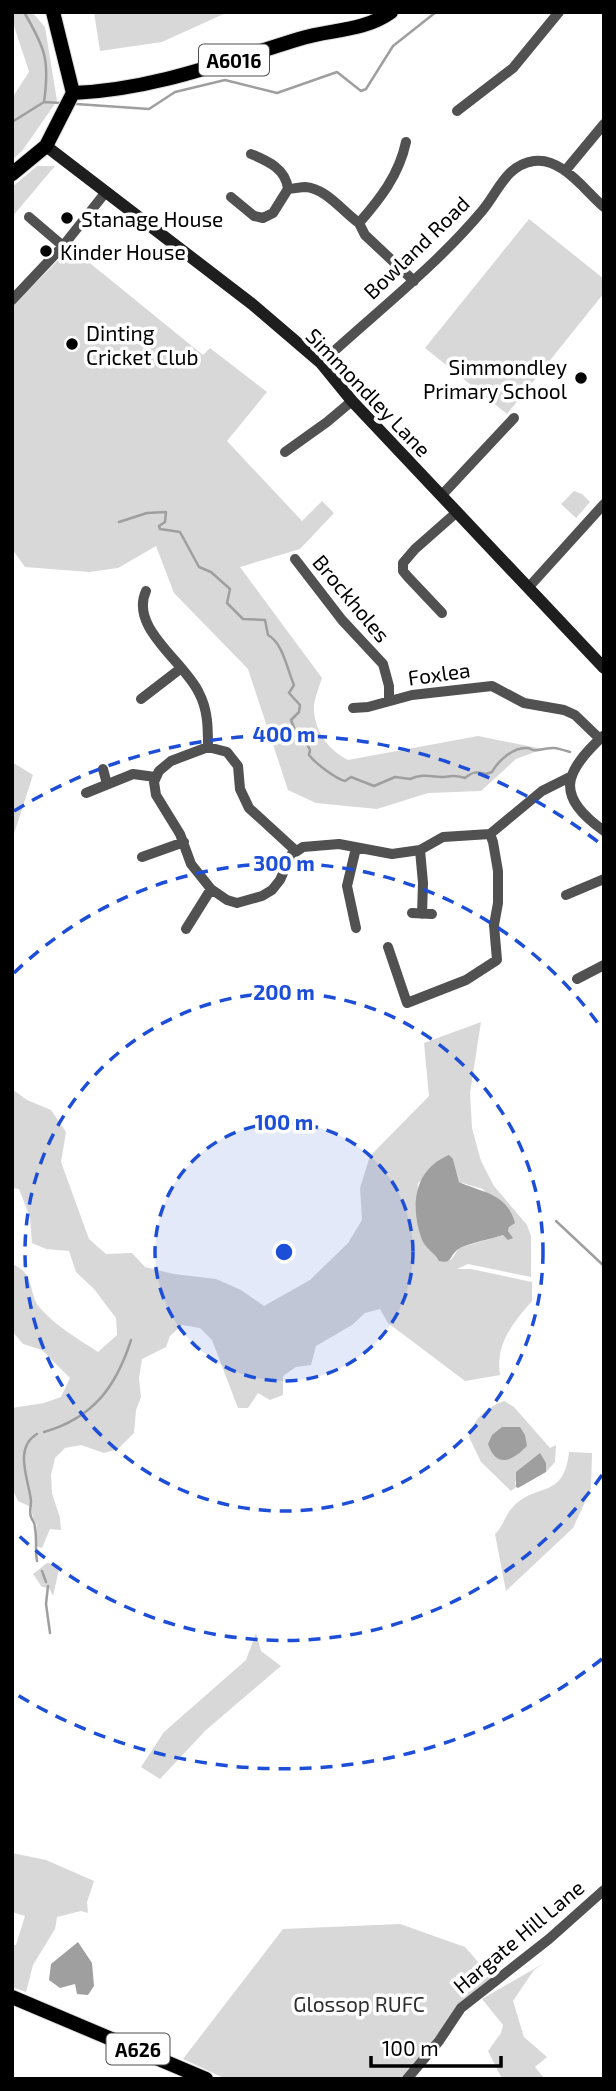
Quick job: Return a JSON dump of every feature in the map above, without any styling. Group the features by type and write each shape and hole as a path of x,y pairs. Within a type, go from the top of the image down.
{"main road":[{"path":"12,174 46,146 73,93 54,12"},
{"name":"A6016","path":"73,93 108,92 140,87 300,39 353,30 379,21 391,12"},
{"name":"A626","path":"12,1997 206,2079"}],"street":[{"path":"457,111 513,68 559,12"},
{"path":"565,171 604,124"},
{"path":"359,223 382,196 403,156 406,142"},
{"name":"Simmondley Lane","path":"46,146 245,298 321,363 352,401 604,668"},
{"path":"231,197 254,216 264,218 273,213 288,189 287,179 280,171 270,162 251,154"},
{"name":"Bowland Road","path":"321,363 457,240 486,206 508,174 521,164 535,161 549,163 565,171 604,207"},
{"path":"288,189 306,187 326,195 359,223 365,235 414,281"},
{"path":"12,300 63,246 105,193"},
{"path":"29,217 63,246"},
{"path":"285,452 352,401"},
{"path":"441,496 514,418"},
{"path":"528,588 603,505"},
{"path":"442,613 408,577 403,570 403,563 415,548 457,512"},
{"name":"Brockholes","path":"295,559 342,620 383,664 389,686 389,700"},
{"path":"146,591 141,602 144,620 199,691 205,708 208,747"},
{"path":"141,699 180,669"},
{"name":"Foxlea","path":"353,708 368,707 389,700 492,686 524,703 564,710 575,715 602,737"},
{"path":"602,737 579,759 570,777 570,788 574,804 588,820 604,831"},
{"path":"296,850 248,808 240,789 238,766 227,752 208,747 171,761 163,766 155,777 156,795 184,842 191,864 211,889 237,903 262,896 272,890 280,880 291,855 308,845 339,844 393,855 420,850 443,837 490,834 542,791 570,777"},
{"path":"103,769 107,784"},
{"path":"86,793 133,774 155,777"},
{"path":"388,947 407,1003 466,980 497,960 494,925 498,903 498,872 494,842 490,834"},
{"path":"142,857 184,842"},
{"path":"342,923 356,925 347,886 356,848"},
{"path":"420,850 422,914"},
{"path":"566,895 604,879"},
{"path":"186,929 211,889"},
{"path":"577,979 604,965"},
{"name":"Hargate Hill Lane","path":"407,2079 439,2041 461,2008 549,1939 604,1890"}],"green space":[{"path":"12,12 32,12 45,27 57,101 22,151 12,160 12,98 29,72"},
{"path":"94,12 228,12 162,42 100,51"},
{"path":"37,166 55,166 12,217 12,187"},
{"path":"529,219 604,279 604,293 507,414 425,348"},
{"path":"67,251 75,251 203,355 210,348 267,392 227,441 302,521 322,501 334,513 300,549 240,567 322,678 314,711 317,727 329,746 348,760 478,736 543,749 516,759 481,791 428,793 377,809 316,803 288,790 248,669 174,593 156,546 118,568 89,572 25,567 12,549 12,307"},
{"path":"574,491 590,502 576,518 561,504"},
{"path":"12,762 33,775 12,840"},
{"path":"481,1022 470,1093 472,1128 481,1161 494,1186 527,1225 531,1236 531,1277 468,1264 457,1269 471,1269 532,1282 532,1301 512,1326 503,1344 500,1353 500,1375 465,1381 388,1323 380,1309 365,1313 352,1325 316,1346 311,1365 296,1367 283,1376 283,1395 270,1400 258,1393 248,1408 238,1408 212,1340 200,1328 182,1325 170,1336 166,1347 142,1359 139,1378 141,1397 136,1410 134,1433 118,1449 104,1453 81,1445 65,1448 55,1458 51,1475 52,1493 61,1530 50,1529 42,1548 35,1546 37,1525 31,1507 18,1501 12,1488 12,1408 44,1403 61,1397 70,1378 42,1350 23,1344 12,1331 12,1264 25,1273 40,1308 75,1337 98,1352 117,1335 116,1318 94,1289 76,1272 69,1251 46,1249 32,1243 30,1217 19,1189 12,1188 12,1089 27,1100 51,1110 66,1132 61,1162 89,1239 106,1254 132,1253 145,1267 216,1279 241,1290 264,1306 310,1280 348,1243 362,1220 360,1188 370,1156 429,1096 424,1043","holes":["453,1159 459,1182 483,1189 509,1227 512,1238 503,1235 459,1248 451,1260 437,1258 424,1244 420,1234 417,1212 418,1183"]},
{"path":"504,1401 514,1407 550,1448 556,1445 555,1462 546,1472 546,1463 515,1482 516,1487 511,1491 481,1462 469,1437 482,1414"},
{"path":"569,1452 592,1453 591,1489 573,1528 506,1591 495,1534 510,1510 522,1499 555,1484 566,1467"},
{"path":"47,1563 60,1565 53,1596 49,1588 42,1587 33,1574"},
{"path":"256,1633 261,1651 281,1666 206,1730 160,1779 141,1767 164,1732 246,1660"},
{"path":"12,1853 46,1860 94,1881 87,1902 88,1913 81,1911 57,1917 55,1929 33,1965 26,1992 12,1987 12,1945 16,1945 25,1916 12,1912"},
{"name":"Glossop RUFC","path":"400,1924 465,1947 493,1979 455,2013 402,2079 226,2079 183,2059 283,1929"},
{"path":"546,1962 534,1970 513,2001 524,2037 547,2057 535,2067 545,2079 502,2079 488,2051 501,2033 503,2025 482,1999"}],"shaded area":[{"path":"449,1155 453,1159 459,1182 500,1200 506,1205 515,1223 508,1231 513,1238 508,1240 503,1235 466,1246 443,1262 439,1261 422,1240 416,1203 421,1180 428,1170"},
{"path":"502,1427 520,1427 527,1446 516,1456 505,1460 496,1457 488,1444 492,1435"},
{"path":"540,1453 546,1463 546,1472 516,1487 516,1472"},
{"path":"78,1942 92,1963 94,1986 88,1995 77,1994 75,1984 60,1988 49,1980 51,1964"}],"waterway":[{"path":"12,122 44,102 46,88 44,55 24,12"},
{"path":"76,104 149,109 175,92 225,80 277,93 337,72 361,91 366,89 393,46 436,12"},
{"path":"44,102 60,103"},
{"path":"119,522 147,513 166,512 165,522 159,526 160,529 180,532 199,567 211,572 230,589 227,603 243,619 265,620 268,635 281,650 294,685 289,693 300,705 299,712 291,720 299,740 306,742 309,755 316,762 341,780 345,781 351,777 374,786 395,777 465,778 470,774 492,772 506,755 522,748 554,748 570,752"},
{"path":"556,1221 604,1266"},
{"path":"44,1432 76,1418 100,1398 118,1372 131,1340"},
{"path":"37,1434 30,1440 24,1456 31,1501 30,1515 35,1526 37,1561"},
{"path":"42,1571 46,1582"},
{"path":"48,1586 46,1604 50,1633"}],"place":[{"name":"Stanage House","path":"67,218"},
{"name":"Kinder House","path":"46,251"},
{"name":"Dinting Cricket Club","path":"72,344"},
{"name":"Simmondley Primary School","path":"581,378"}]}
